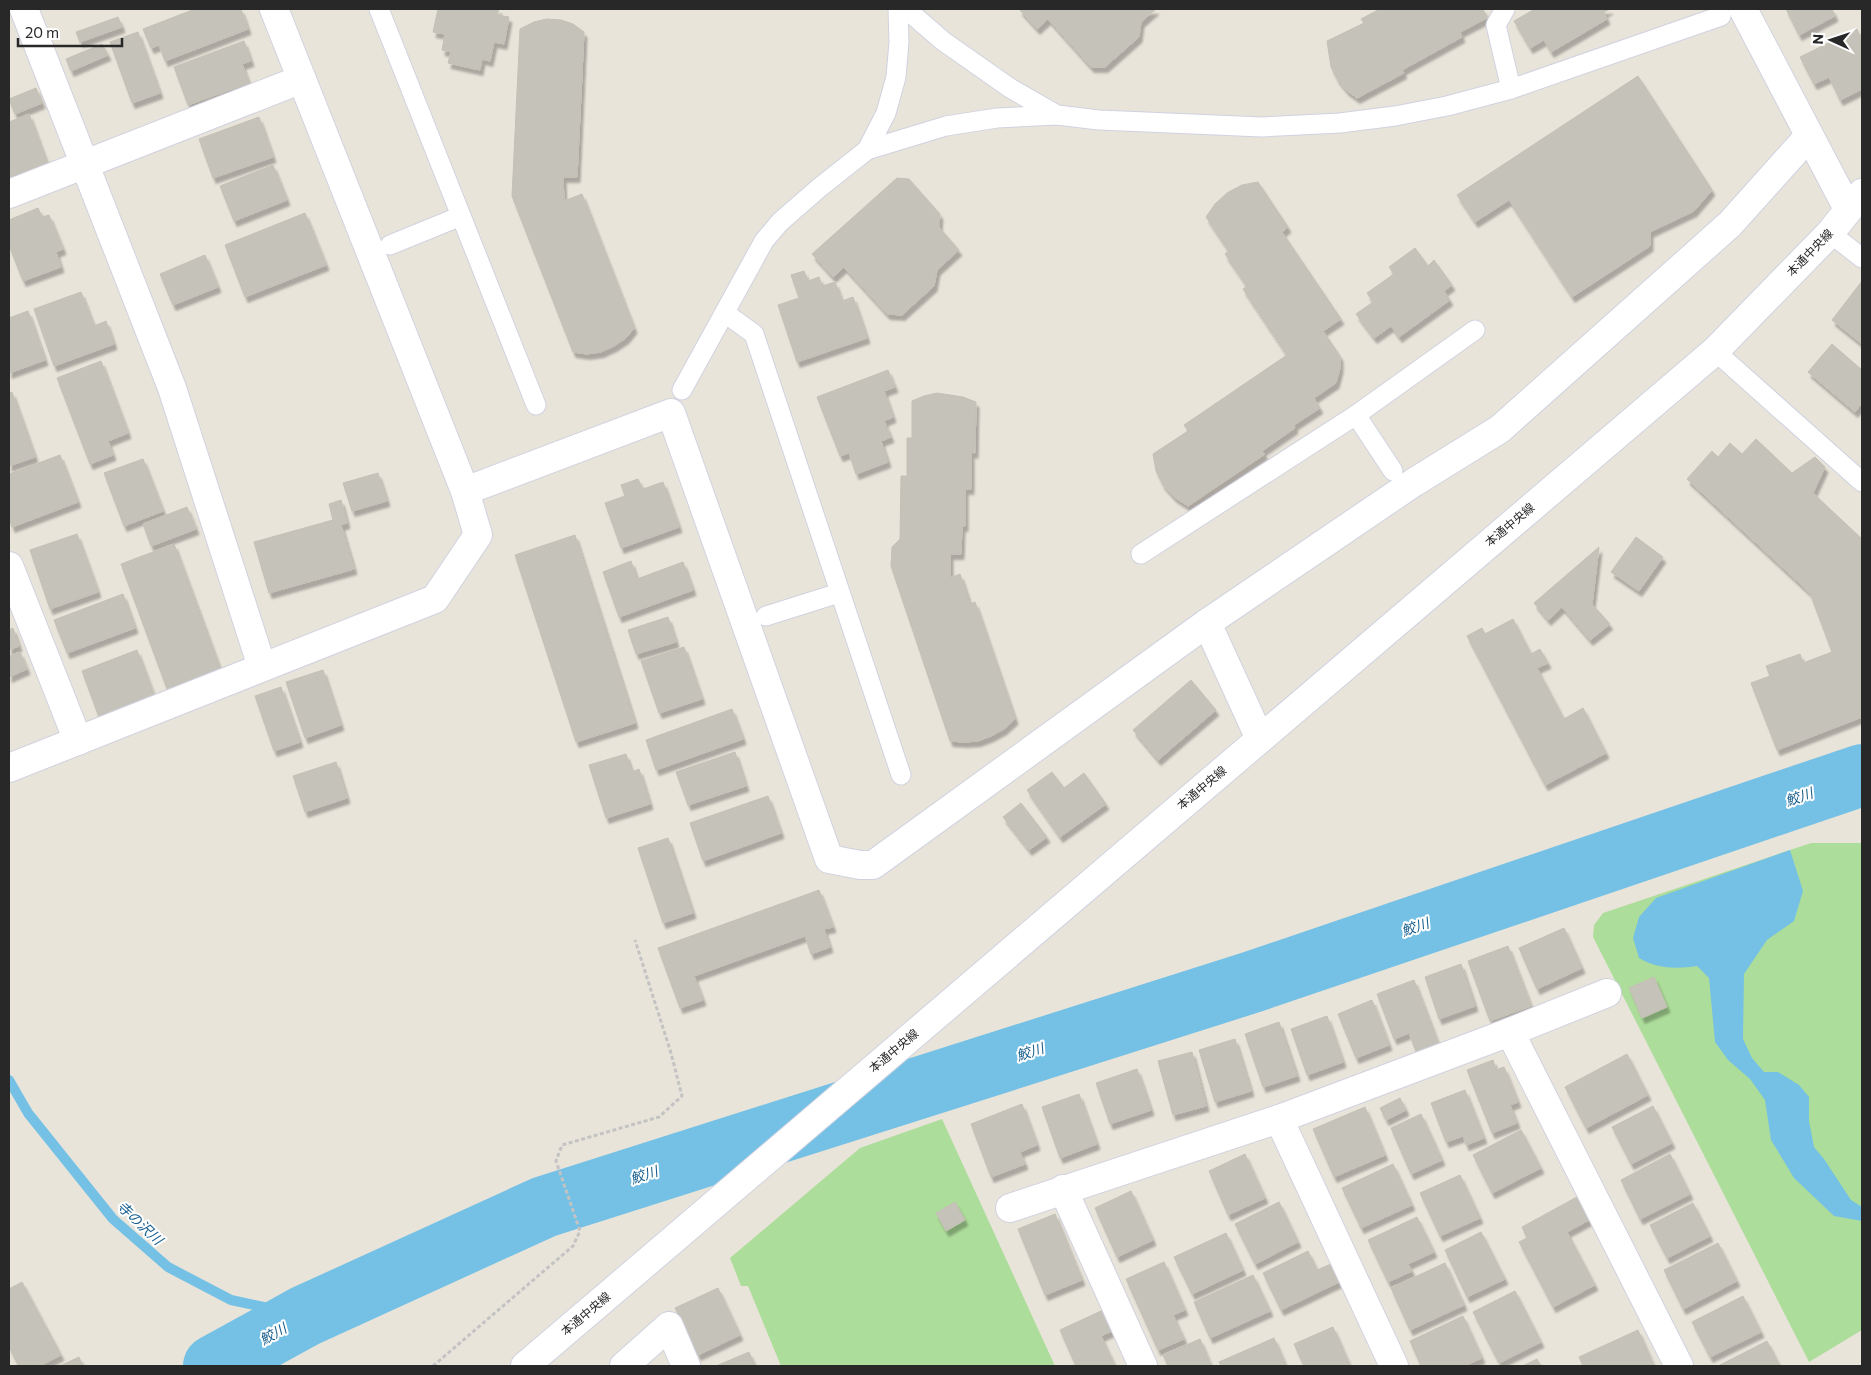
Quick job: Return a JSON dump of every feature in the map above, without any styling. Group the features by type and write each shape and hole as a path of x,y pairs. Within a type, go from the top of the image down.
{"street":[{"path":"24,9 172,388 262,667"},
{"path":"9,768 435,599 478,535 465,491 274,9"},
{"path":"1732,12 1810,136 1855,201"},
{"path":"9,194 302,79"},
{"path":"465,491 671,413 829,859 860,865 873,865 1206,623 1405,489 1500,429 1730,224 1810,136"},
{"name":"本通中央線","path":"525,1366 1715,351 1830,233 1855,201"},
{"path":"9,566 78,741"},
{"path":"1206,623 1252,746"},
{"path":"1010,1208 1279,1119 1510,1032 1607,993"},
{"path":"1510,1032 1678,1366"},
{"path":"1279,1119 1394,1366"},
{"path":"1064,1190 1143,1366"},
{"path":"624,1366 669,1326 686,1366"}],"lane":[{"path":"378,9 536,405"},
{"path":"867,150 886,113 896,78 898,9"},
{"path":"906,9 943,40 1010,88 1057,114"},
{"path":"1505,9 1496,25 1510,89"},
{"path":"682,390 764,241 780,222 818,188 867,150 946,126 997,118 1057,114 1099,120 1262,127 1340,123 1394,116 1510,89 1732,12"},
{"path":"390,245 461,216"},
{"path":"1830,233 1862,258"},
{"path":"725,313 754,334 901,775"},
{"path":"1141,554 1356,415 1475,330"},
{"path":"1715,351 1862,482"},
{"path":"1356,415 1393,471"},
{"path":"766,616 839,593"}],"path":[{"path":"433,1366 573,1246 580,1231 556,1161 562,1145 659,1117 682,1096 671,1053 635,940"}],"green space":[{"path":"1811,843 1862,843 1862,1330 1809,1362 1593,937 1594,925 1603,913"},
{"path":"942,1119 1055,1366 781,1366 748,1286 741,1286 730,1258 860,1148"}],"water":[{"path":"1790,850 1803,891 1794,921 1767,940 1744,974 1743,1039 1752,1058 1764,1072 1778,1072 1799,1085 1809,1097 1809,1121 1814,1147 1851,1200 1862,1207 1862,1221 1834,1216 1794,1178 1771,1140 1765,1100 1750,1079 1728,1060 1715,1042 1709,978 1697,966 1667,967 1646,962 1639,958 1633,938 1639,917 1656,898"}],"building":[{"path":"195,9 241,9 248,29 165,61 159,45 151,48 143,29"},
{"path":"438,9 499,9 497,15 509,17 504,44 494,42 490,61 482,59 480,70 448,63 451,52 442,50 445,34 433,32"},
{"path":"1019,9 1156,9 1141,22 1139,37 1105,67 1091,67 1048,19 1037,29"},
{"path":"1380,9 1483,9 1487,18 1460,32 1462,37 1402,70 1404,73 1357,98 1346,90 1337,79 1331,67 1327,41 1364,23 1361,19"},
{"path":"1532,9 1610,9 1604,12 1607,19 1551,52 1544,40 1530,48 1514,21"},
{"path":"1786,9 1832,9 1835,16 1799,35"},
{"path":"118,17 122,27 80,42 76,32"},
{"path":"547,19 561,20 573,24 584,32 577,177 563,177 564,201 582,194 634,328 626,338 614,346 601,352 587,354 573,352 512,196 520,29 534,22"},
{"path":"1857,29 1862,40 1862,89 1840,100 1829,77 1814,84 1800,57"},
{"path":"138,32 160,93 132,103 110,42"},
{"path":"244,41 251,61 242,64 249,83 188,105 174,67"},
{"path":"102,44 108,55 71,71 66,59"},
{"path":"1638,76 1712,190 1694,211 1650,232 1650,246 1572,297 1509,200 1475,222 1457,195"},
{"path":"36,88 42,103 15,114 9,99"},
{"path":"29,114 47,163 9,177 9,122"},
{"path":"259,117 273,157 213,178 199,139"},
{"path":"273,165 287,200 234,221 220,186"},
{"path":"897,178 909,179 940,214 939,227 959,250 937,270 934,286 902,315 887,314 844,267 833,277 812,254"},
{"path":"1258,182 1288,227 1282,232 1341,319 1323,331 1340,356 1340,368 1336,383 1314,398 1320,408 1294,425 1295,428 1262,451 1265,454 1188,506 1174,497 1163,485 1156,471 1153,454 1188,431 1184,425 1287,355 1243,289 1247,286 1225,254 1229,251 1206,217 1215,204 1227,193 1242,185"},
{"path":"38,208 42,217 49,215 63,249 56,252 61,267 23,281 9,245 9,220"},
{"path":"305,213 326,265 245,297 225,245"},
{"path":"1415,248 1428,266 1434,260 1452,285 1444,291 1450,300 1399,337 1391,326 1374,338 1356,314 1373,302 1367,293 1394,274 1389,267"},
{"path":"205,255 218,287 173,305 160,274"},
{"path":"804,271 808,281 819,277 822,286 835,282 842,301 853,297 867,338 797,362 778,305 799,298 791,275"},
{"path":"1862,281 1862,344 1832,320"},
{"path":"81,292 94,326 106,321 114,344 54,366 34,309"},
{"path":"28,311 45,360 9,373 9,318"},
{"path":"1832,344 1862,370 1862,403 1855,412 1808,372"},
{"path":"101,361 128,433 108,441 113,455 90,464 57,378"},
{"path":"888,370 895,387 884,391 893,417 884,421 891,437 881,441 888,462 856,474 849,453 840,456 817,397"},
{"path":"12,392 35,457 9,466 9,393"},
{"path":"937,393 963,397 976,402 975,453 971,452 971,489 965,489 965,526 962,526 961,554 950,554 950,578 960,574 970,604 975,602 1015,719 1004,729 978,741 950,741 891,566 892,547 900,539 901,476 907,476 907,438 912,438 912,401"},
{"path":"1756,439 1792,473 1815,457 1825,467 1813,493 1862,539 1862,717 1777,750 1751,683 1770,676 1766,666 1800,654 1803,663 1832,652 1810,593 1687,479 1712,451 1718,457 1730,443 1742,454"},
{"path":"60,455 78,502 12,527 9,518 9,474"},
{"path":"143,459 163,511 124,526 104,473"},
{"path":"378,473 387,501 352,511 343,483"},
{"path":"638,479 643,489 663,482 679,527 621,548 605,503 625,496 621,485"},
{"path":"341,500 347,523 341,525 354,569 269,593 254,542 333,520 329,504"},
{"path":"187,507 196,529 151,546 143,524"},
{"path":"77,534 98,592 50,609 30,550"},
{"path":"575,535 635,723 576,742 515,555"},
{"path":"1636,537 1663,557 1639,591 1611,572"},
{"path":"174,544 220,669 167,689 121,564"},
{"path":"1599,547 1592,604 1610,624 1590,640 1562,607 1548,620 1534,603"},
{"path":"631,561 637,579 683,562 693,590 619,617 603,572"},
{"path":"123,594 135,628 67,653 54,620"},
{"path":"668,617 676,642 636,654 628,630"},
{"path":"1513,619 1531,654 1540,649 1548,663 1537,668 1564,719 1583,708 1606,753 1545,785 1467,636 1482,628 1485,634"},
{"path":"13,628 19,646 9,650 9,630"},
{"path":"684,647 702,699 659,713 641,661"},
{"path":"137,650 154,696 99,717 82,671"},
{"path":"20,652 27,669 9,677 9,656"},
{"path":"323,670 341,725 305,738 286,682"},
{"path":"1191,680 1216,710 1158,760 1133,730"},
{"path":"281,687 300,742 274,751 255,696"},
{"path":"732,709 743,739 656,770 646,740"},
{"path":"735,752 746,786 688,805 676,772"},
{"path":"626,754 632,772 639,769 650,804 606,818 589,765"},
{"path":"336,762 347,798 305,812 293,776"},
{"path":"1052,772 1064,788 1084,773 1106,804 1060,837 1027,790"},
{"path":"768,796 781,833 703,861 690,823"},
{"path":"1021,803 1047,837 1029,850 1003,817"},
{"path":"668,838 693,913 663,923 638,848"},
{"path":"819,890 833,927 824,929 830,947 811,954 805,936 694,976 703,1000 680,1008 658,948"},
{"path":"1564,928 1582,968 1537,989 1519,948"},
{"path":"1508,946 1531,1006 1490,1021 1468,961"},
{"path":"1461,964 1475,1006 1439,1019 1425,977"},
{"path":"1654,977 1667,1007 1642,1018 1629,988"},
{"path":"1414,980 1439,1046 1417,1054 1409,1033 1394,1039 1377,994"},
{"path":"1372,1000 1389,1045 1356,1058 1338,1014"},
{"path":"1327,1016 1343,1062 1307,1075 1291,1029"},
{"path":"1279,1022 1297,1076 1263,1087 1245,1034"},
{"path":"1235,1039 1251,1091 1215,1102 1199,1050"},
{"path":"1192,1052 1206,1106 1173,1115 1158,1061"},
{"path":"1627,1054 1648,1095 1586,1128 1565,1087"},
{"path":"1493,1060 1496,1070 1504,1067 1518,1102 1510,1105 1517,1123 1492,1133 1467,1070"},
{"path":"1137,1069 1151,1110 1110,1124 1096,1083"},
{"path":"1465,1090 1484,1138 1466,1145 1463,1136 1446,1142 1431,1103"},
{"path":"1079,1094 1097,1144 1060,1158 1042,1107"},
{"path":"1400,1098 1406,1110 1386,1120 1380,1108"},
{"path":"1022,1104 1037,1145 1020,1152 1025,1164 991,1177 971,1124"},
{"path":"1653,1106 1672,1143 1631,1164 1612,1127"},
{"path":"1365,1107 1385,1155 1334,1177 1313,1129"},
{"path":"1421,1114 1442,1160 1411,1174 1391,1128"},
{"path":"1521,1130 1541,1168 1492,1193 1473,1155"},
{"path":"1245,1154 1265,1198 1228,1215 1209,1171"},
{"path":"1670,1154 1690,1194 1640,1219 1621,1180"},
{"path":"1393,1164 1412,1205 1361,1228 1342,1188"},
{"path":"1460,1175 1480,1218 1440,1236 1420,1193"},
{"path":"1131,1191 1153,1240 1117,1257 1095,1208"},
{"path":"1577,1197 1589,1220 1567,1232 1595,1285 1553,1307 1519,1242 1527,1238 1522,1227"},
{"path":"955,1202 965,1220 946,1231 936,1213"},
{"path":"1279,1202 1298,1242 1255,1264 1235,1224"},
{"path":"1693,1203 1710,1236 1667,1258 1650,1225"},
{"path":"1055,1214 1082,1280 1045,1295 1018,1229"},
{"path":"1417,1217 1434,1252 1408,1264 1412,1271 1388,1282 1368,1240"},
{"path":"1481,1232 1505,1279 1467,1297 1445,1250"},
{"path":"1226,1233 1243,1270 1192,1294 1174,1257"},
{"path":"1718,1243 1737,1281 1683,1309 1664,1270"},
{"path":"1308,1251 1317,1270 1331,1264 1339,1282 1281,1310 1263,1273"},
{"path":"1164,1262 1185,1310 1173,1315 1184,1339 1158,1350 1126,1279"},
{"path":"1445,1263 1464,1305 1410,1330 1391,1288"},
{"path":"1253,1275 1270,1311 1210,1338 1194,1302"},
{"path":"22,1282 61,1355 40,1366 19,1366 9,1347 9,1289"},
{"path":"718,1288 740,1335 698,1355 675,1308"},
{"path":"1515,1291 1541,1342 1499,1363 1473,1312"},
{"path":"1743,1296 1761,1332 1710,1357 1692,1322"},
{"path":"1103,1310 1112,1331 1101,1336 1115,1366 1076,1366 1060,1330"},
{"path":"1463,1316 1482,1358 1464,1366 1421,1366 1410,1341"},
{"path":"1333,1327 1350,1366 1304,1366 1294,1344"},
{"path":"1638,1330 1654,1366 1583,1366 1579,1357"},
{"path":"1274,1338 1286,1366 1221,1366 1219,1362"},
{"path":"1200,1339 1211,1366 1168,1366 1163,1355"},
{"path":"1767,1341 1780,1366 1718,1366"},
{"path":"749,1352 755,1366 716,1366"},
{"path":"79,1357 83,1366 60,1366"},
{"path":"1537,1359 1541,1366 1523,1366"}],"waterway":[{"name":"鮫川","path":"214,1366 305,1316 544,1207 1252,982 1862,775"},
{"name":"寺の沢川","path":"9,1080 28,1113 113,1219 168,1267 231,1300 305,1316"}]}
